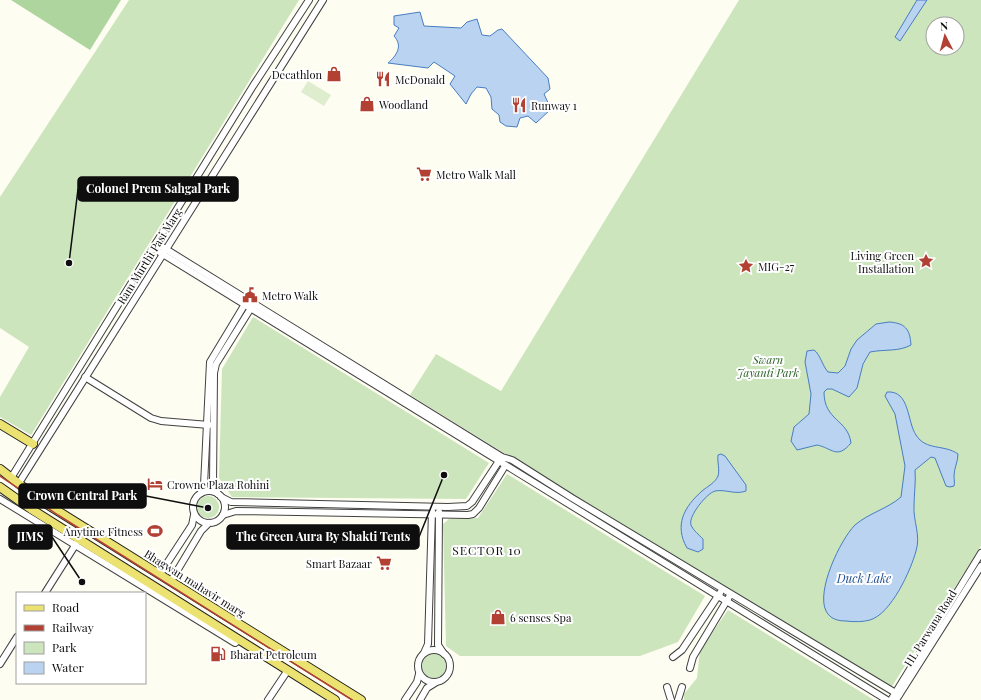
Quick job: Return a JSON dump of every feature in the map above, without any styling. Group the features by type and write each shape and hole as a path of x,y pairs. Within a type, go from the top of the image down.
{"main road":[{"path":"0,424 33,444"},
{"name":"Bhagwan mahavir marg","path":"0,469 37,498 361,700"},
{"path":"0,488 77,542 335,700"},
{"path":"224,631 231,619"}],"street":[{"name":"Ram Murthi Pasi Marg","path":"12,478 309,0"},
{"name":"Ram Murthi Pasi Marg","path":"19,483 323,0"},
{"path":"155,246 248,306 505,466 508,466 727,600 887,700"},
{"path":"164,252 897,696"},
{"path":"160,574 192,525 194,515 193,501 201,493 204,485 216,364 248,306"},
{"path":"85,377 151,418 161,421 210,425"},
{"path":"210,425 213,485 225,506 223,515"},
{"path":"201,493 212,491 231,502 439,507 467,506 472,502 499,461 507,459"},
{"path":"194,515 202,522 209,523 216,521 223,515 236,511 431,515 473,514 479,508 505,466"},
{"path":"0,499 77,542 235,643 239,640"},
{"path":"405,700 417,682 419,674 418,662 428,644 432,506"},
{"path":"420,700 427,688 444,679 449,670 449,662 438,645 439,507"},
{"path":"170,581 201,531 209,523"},
{"path":"46,592 77,542"},
{"path":"891,700 897,696 981,553"},
{"name":"HL Parwana Road","path":"897,696 981,566"},
{"path":"673,657 682,650 722,589"},
{"path":"690,668 693,657 730,594"},
{"path":"0,664 16,639"},
{"path":"424,653 435,650 444,654"},
{"path":"268,700 288,670"},
{"path":"419,674 426,681 435,683"},
{"path":"667,687 671,700"},
{"path":"678,700 682,687"}],"green space":[{"path":"11,0 121,0 90,50"},
{"path":"129,0 299,0 31,435 0,417 0,397 29,347 0,328 0,197"},
{"name":"Swarn Jayanti Park","path":"739,0 981,0 981,546 889,691 410,395 436,354 501,391"},
{"path":"308,81 331,95 324,106 301,92"},
{"path":"253,317 489,463 466,499 232,497 219,478 222,369"},
{"path":"507,474 705,596 678,642 640,656 460,656 446,646 443,524 449,519 478,518"},
{"path":"204,496 212,496 219,503 219,511 212,518 204,518 197,511 197,503"},
{"path":"728,610 874,700 684,700 684,694 697,678 700,650"},
{"path":"434,654 443,657 446,666 443,675 434,678 425,675 422,666 425,657"}],"water":[{"path":"917,0 927,0 900,41 895,37"},
{"path":"420,12 424,26 461,28 467,22 477,19 482,35 490,36 502,29 548,78 550,89 544,94 551,109 536,123 528,116 520,118 517,127 506,126 500,122 499,115 492,109 491,97 486,88 477,87 471,94 466,104 450,84 455,76 434,62 428,68 388,63 398,50 398,43 394,36 399,28 394,25 394,16"},
{"path":"889,322 903,325 906,328 911,345 896,350 870,352 863,364 857,388 849,397 832,389 827,389 824,392 825,402 828,409 846,429 851,443 842,451 838,452 834,452 817,445 797,450 791,441 794,427 809,414 811,394 805,362 807,351 814,350 816,352 828,372 838,373 845,366 851,349 857,340 876,324"},
{"name":"Duck Lake","path":"887,392 900,396 904,401 913,429 920,440 930,445 947,449 958,454 954,473 954,486 946,486 935,458 931,457 915,470 914,512 918,539 916,551 905,580 892,601 878,616 864,621 840,621 832,618 828,614 824,602 824,591 831,566 843,542 855,525 901,497 905,466 895,414 885,396"},
{"path":"721,454 725,456 746,485 746,491 715,491 707,496 699,505 692,516 691,521 693,529 703,539 703,549 698,552 687,548 681,532 681,524 690,503 717,478 719,471 718,455"}],"railway":[{"path":"0,476 58,515 352,700"}],"place":[{"name":"Decathlon","path":"334,74"},
{"name":"McDonald","path":"383,79"},
{"name":"Woodland","path":"367,104"},
{"name":"Runway 1","path":"519,105"},
{"name":"Metro Walk Mall","path":"424,174"},
{"name":"Living Green Installation","path":"926,261"},
{"name":"Colonel Prem Sahgal Park","path":"69,263"},
{"name":"MIG-27","path":"746,266"},
{"name":"Metro Walk","path":"250,295"},
{"name":"The Green Aura By Shakti Tents","path":"444,475"},
{"name":"Crowne Plaza Rohini","path":"155,484"},
{"name":"Crown Central Park","path":"208,508"},
{"name":"Anytime Fitness","path":"155,531"},
{"name":"Smart Bazaar","path":"384,563"},
{"name":"JIMS","path":"82,582"},
{"name":"6 senses Spa","path":"498,617"},
{"name":"Bharat Petroleum","path":"218,654"}],"district":[{"name":"SECTOR 10","path":"487,550"}]}
